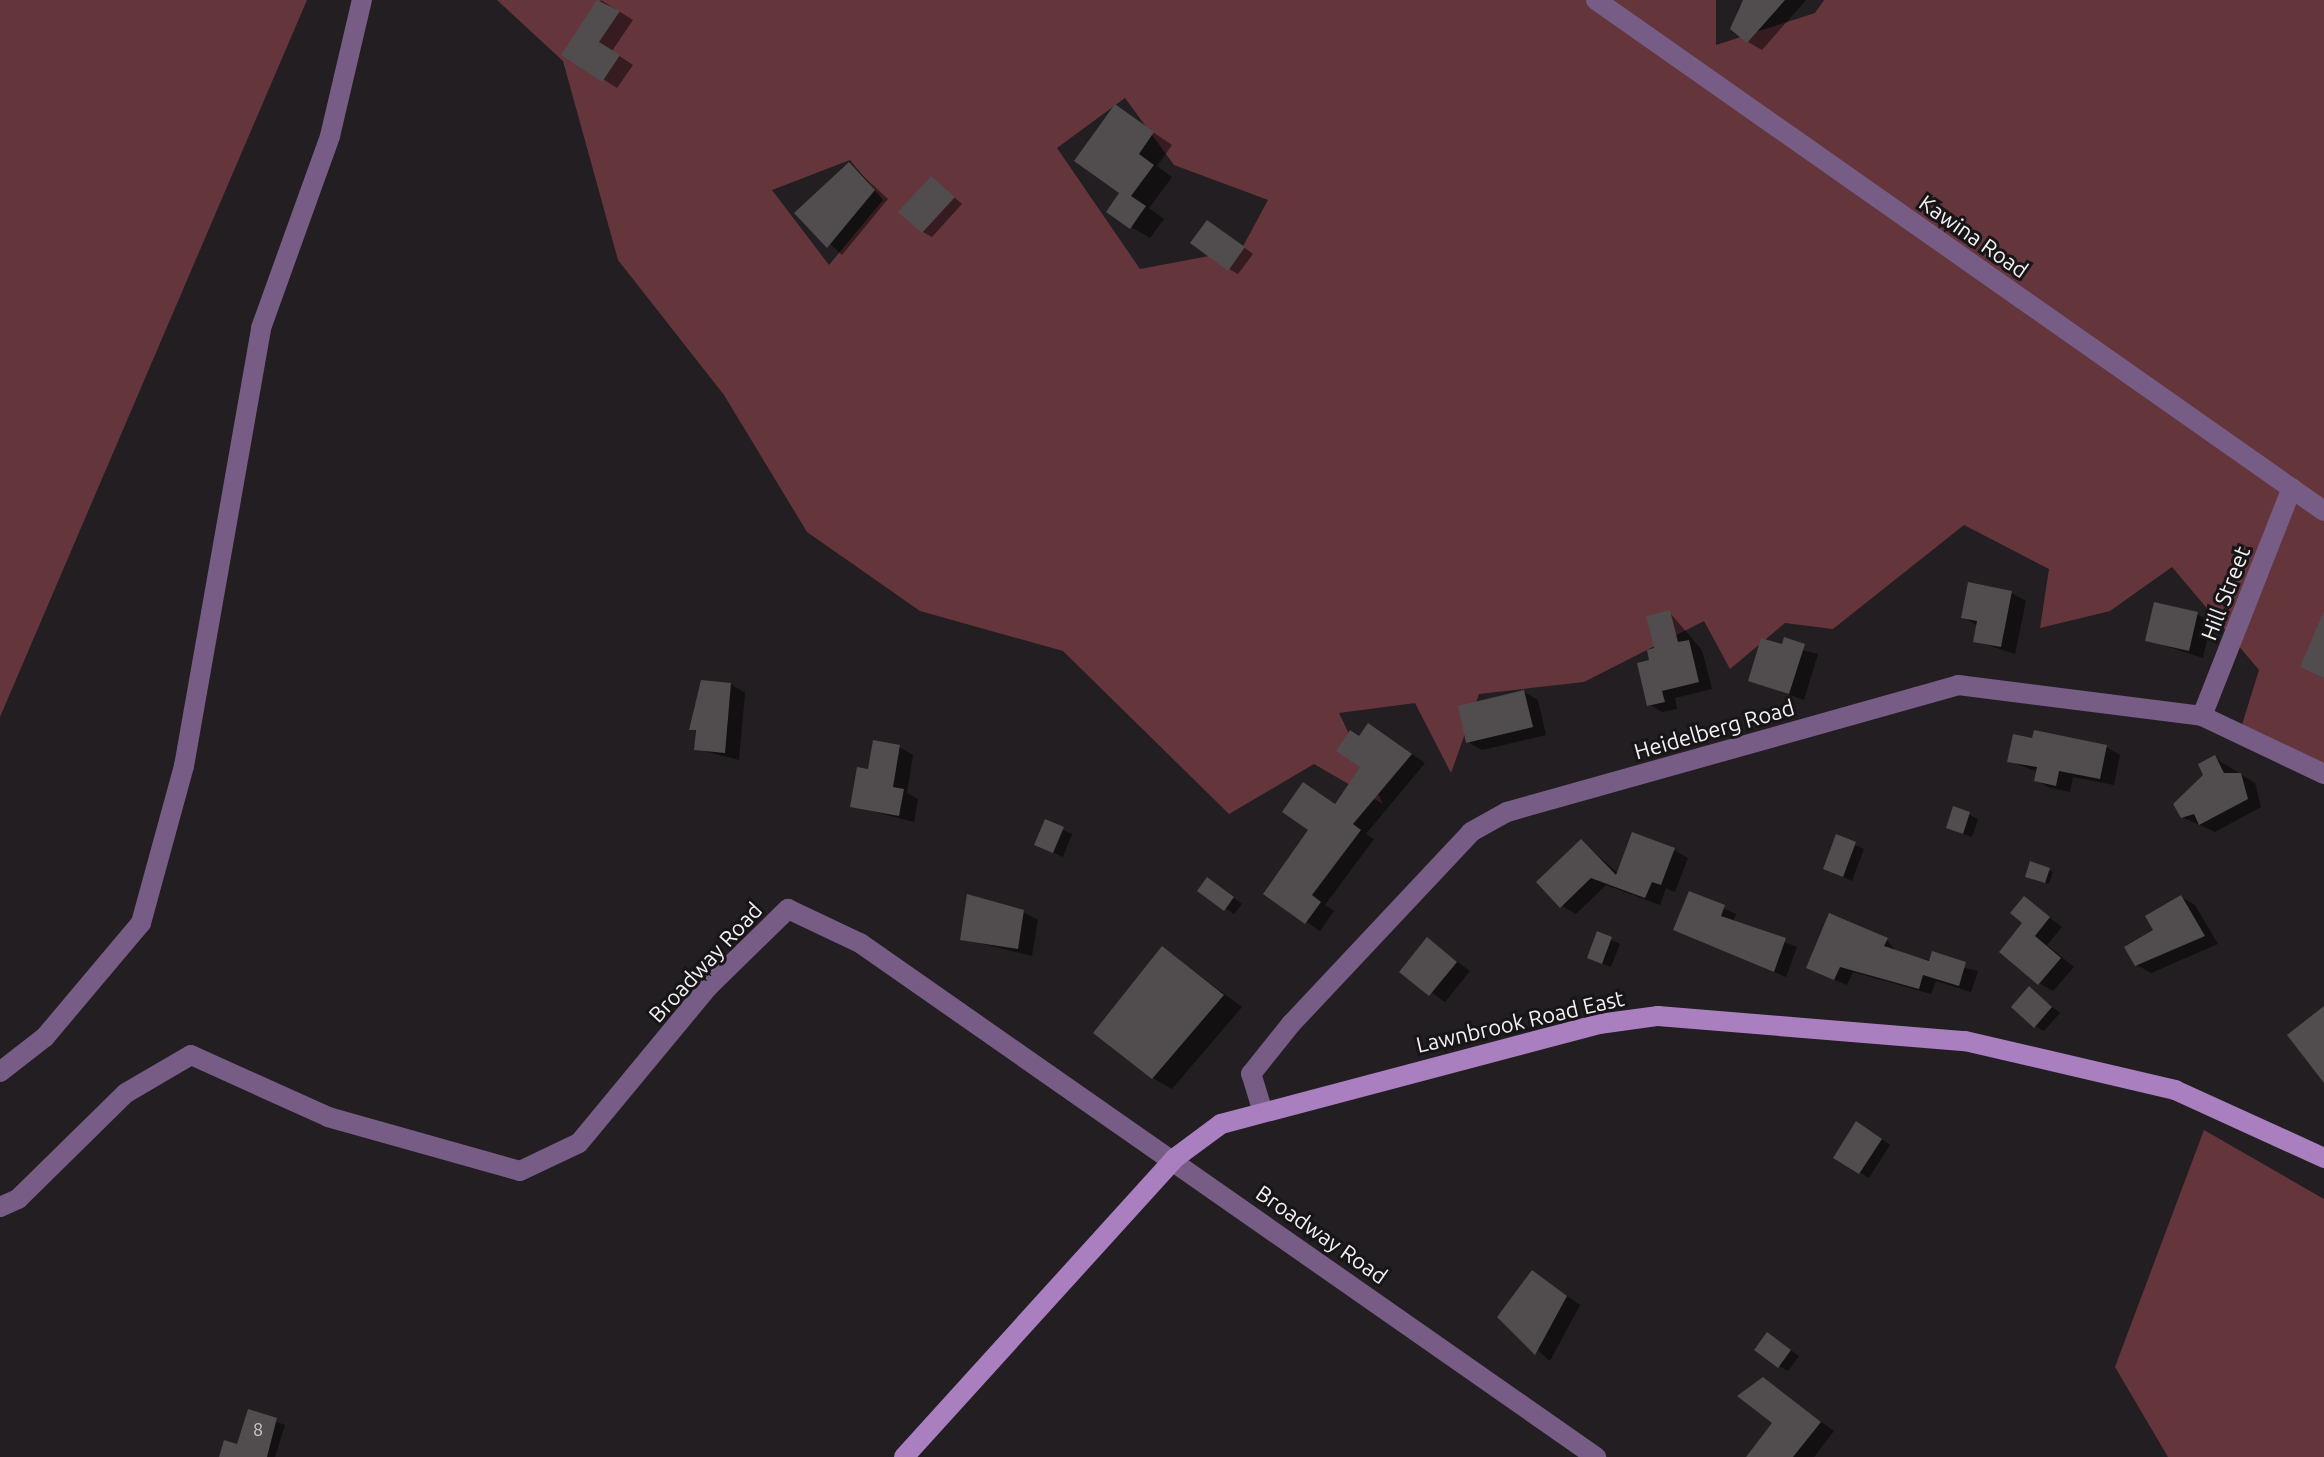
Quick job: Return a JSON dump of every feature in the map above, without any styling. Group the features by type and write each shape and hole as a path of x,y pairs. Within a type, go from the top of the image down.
{"street":[{"path":"0,1072 45,1037 141,923 184,766 261,328 330,136 362,0"},
{"name":"Kawina Road","path":"1596,0 2324,511"},
{"name":"Hill Street","path":"2202,716 2292,488"},
{"name":"Heidelberg Road","path":"1262,1109 1251,1074 1291,1024 1471,832 1507,812 1958,685 2202,716 2324,774"},
{"name":"Broadway Road","path":"0,1207 18,1199 126,1093 191,1055 328,1117 520,1171 579,1143 708,987 788,909 860,943 1175,1158 1596,1457"},
{"name":"Lawnbrook Road East","path":"904,1457 1175,1158 1221,1124 1262,1109 1599,1024 1658,1016 1965,1041 2107,1070 2175,1090 2324,1158"}],"shaded area":[{"path":"0,0 307,0 0,717"},
{"path":"497,0 1716,0 1716,45 1815,13 1824,0 2324,0 2324,772 2241,728 2259,670 2172,567 2110,611 2040,628 2049,569 1964,525 1833,629 1785,623 1730,669 1704,621 1584,682 1479,694 1451,773 1415,703 1339,713 1383,804 1314,764 1229,814 1063,651 920,611 807,532 724,395 618,260 563,61","holes":["1125,98 1174,165 1268,200 1241,250 1140,269 1057,148","850,160 883,200 829,265 772,190"]},
{"path":"2204,1130 2324,1199 2324,1457 2168,1457 2115,1367"}],"building":[{"path":"597,0 620,11 599,42 620,55 602,82 561,55"},
{"path":"1743,0 1785,0 1747,43 1730,29"},
{"path":"1115,104 1154,132 1139,154 1154,165 1131,196 1146,206 1130,229 1106,212 1119,193 1074,161"},
{"path":"849,162 875,190 827,248 794,213"},
{"path":"931,176 955,197 922,233 898,212"},
{"path":"1207,220 1245,247 1228,271 1190,243"},
{"path":"1968,582 2012,591 2001,647 1973,642 1977,621 1961,618"},
{"path":"2154,602 2198,612 2189,651 2145,641"},
{"path":"1670,610 1678,642 1689,640 1699,682 1662,691 1665,702 1647,706 1637,663 1649,660 1647,650 1654,648 1646,616"},
{"path":"2324,611 2324,678 2300,667"},
{"path":"1784,637 1805,644 1789,694 1748,681 1761,638 1782,644"},
{"path":"701,680 731,683 725,753 694,750 696,730 689,730"},
{"path":"1524,690 1533,727 1466,743 1458,706"},
{"path":"1368,723 1412,754 1353,824 1361,830 1312,895 1321,902 1305,924 1263,894 1308,830 1282,812 1303,782 1335,804 1360,767 1336,751 1350,730 1359,736"},
{"path":"2034,730 2107,745 2100,779 2059,771 2056,786 2034,781 2037,767 2007,762 2013,734 2032,738"},
{"path":"873,740 900,745 893,787 904,789 899,816 850,807 857,767 868,769"},
{"path":"2215,755 2224,773 2241,773 2248,799 2199,825 2194,814 2181,818 2173,804 2203,775 2198,764"},
{"path":"1953,806 1970,812 1963,834 1946,828"},
{"path":"1045,819 1064,827 1053,853 1034,845"},
{"path":"1632,832 1675,848 1661,885 1652,882 1645,898 1591,878 1560,908 1536,882 1581,839 1616,875"},
{"path":"1836,834 1856,842 1843,877 1823,869"},
{"path":"2030,861 2050,868 2045,883 2025,877"},
{"path":"1207,877 1234,897 1224,911 1197,891"},
{"path":"1689,891 1725,905 1721,916 1786,938 1774,972 1673,930"},
{"path":"967,894 1024,910 1018,949 960,940"},
{"path":"2181,895 2205,936 2135,966 2124,947 2153,930 2145,916"},
{"path":"2024,896 2050,917 2035,936 2061,958 2038,985 1999,952 2022,923 2010,913"},
{"path":"1829,913 1888,938 1884,946 1929,961 1932,951 1966,962 1959,986 1923,975 1919,989 1840,967 1834,980 1806,968"},
{"path":"1597,931 1612,937 1602,964 1587,958"},
{"path":"1427,937 1457,962 1429,996 1399,972"},
{"path":"1162,946 1224,995 1152,1079 1093,1033"},
{"path":"2029,986 2052,1007 2034,1028 2011,1007"},
{"path":"2324,1006 2324,1083 2287,1035"},
{"path":"1856,1121 1882,1139 1859,1174 1833,1158"},
{"path":"1532,1270 1567,1296 1535,1355 1497,1317"},
{"path":"1767,1332 1791,1350 1778,1368 1754,1350"},
{"path":"1763,1377 1821,1422 1793,1457 1746,1457 1772,1423 1737,1396"},
{"path":"248,1409 277,1418 267,1457 219,1457 224,1440 237,1444"}]}
